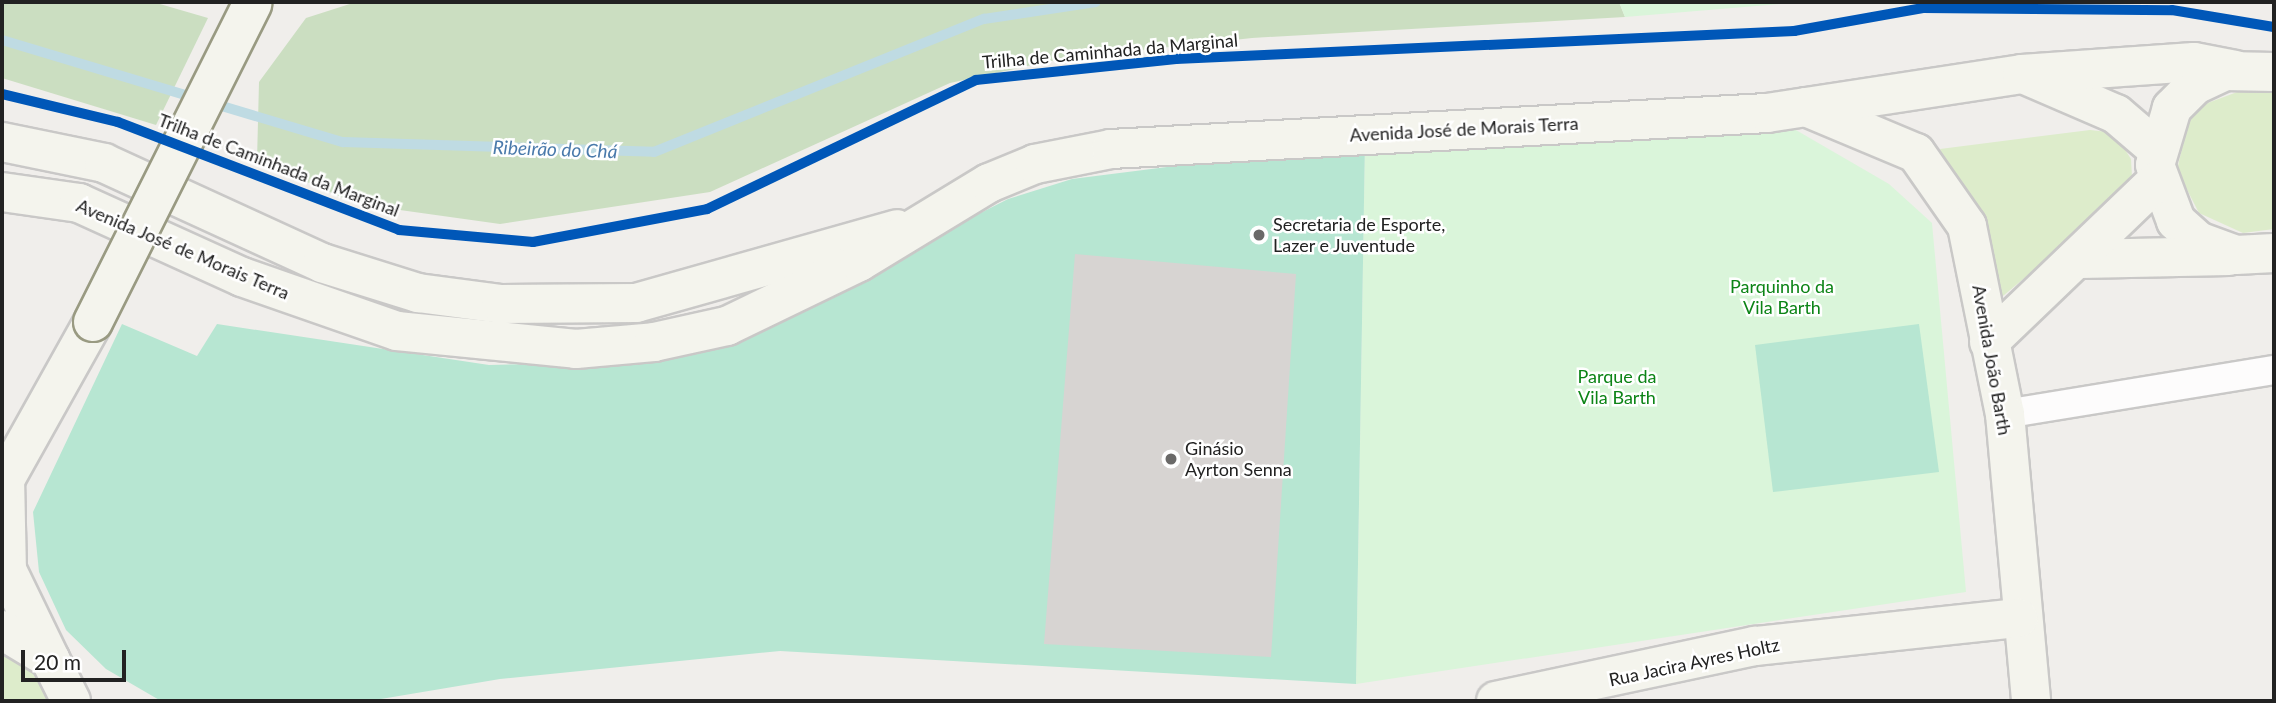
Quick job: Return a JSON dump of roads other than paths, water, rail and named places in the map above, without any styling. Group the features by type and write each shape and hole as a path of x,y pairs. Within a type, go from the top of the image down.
{"main road":[{"path":"75,700 51,659 6,569 4,481 45,418 253,3"},
{"name":"Avenida José de Morais Terra","path":"2,192 79,204 242,277 397,331 514,347 654,342 727,326 859,262 919,224 1012,173 1111,149 1806,107 2022,74 2194,62 2263,69"},
{"path":"1989,342 2080,259 2158,165 2172,108 2195,85 2263,69"},
{"path":"2022,74 2116,114 2158,165 2176,221 2198,241 2236,255"},
{"name":"Avenida João Barth","path":"1806,107 1916,153 1944,185 1967,226 2005,414 2019,618 2031,701"},
{"name":"Avenida José de Morais Terra","path":"2,142 104,163 322,263 418,293 501,304 636,303 756,273 835,241 919,224"},
{"path":"2080,259 2274,253"},
{"name":"Rua Jacira Ayres Holtz","path":"1496,701 1755,646 2019,618"},
{"path":"2,630 51,659"}],"street":[{"path":"2005,414 2274,370"}],"waterway":[{"name":"Ribeirão do Chá","path":"2,40 343,142 654,152 984,19 1096,2"}],"place":[{"name":"Secretaria de Esporte, Lazer e Juventude","path":"1259,235"},
{"name":"Ginásio Ayrton Senna","path":"1171,459"}],"park label":[{"name":"Parquinho da Vila Barth","path":"1782,297"},
{"name":"Parque da Vila Barth","path":"1617,387"}]}
